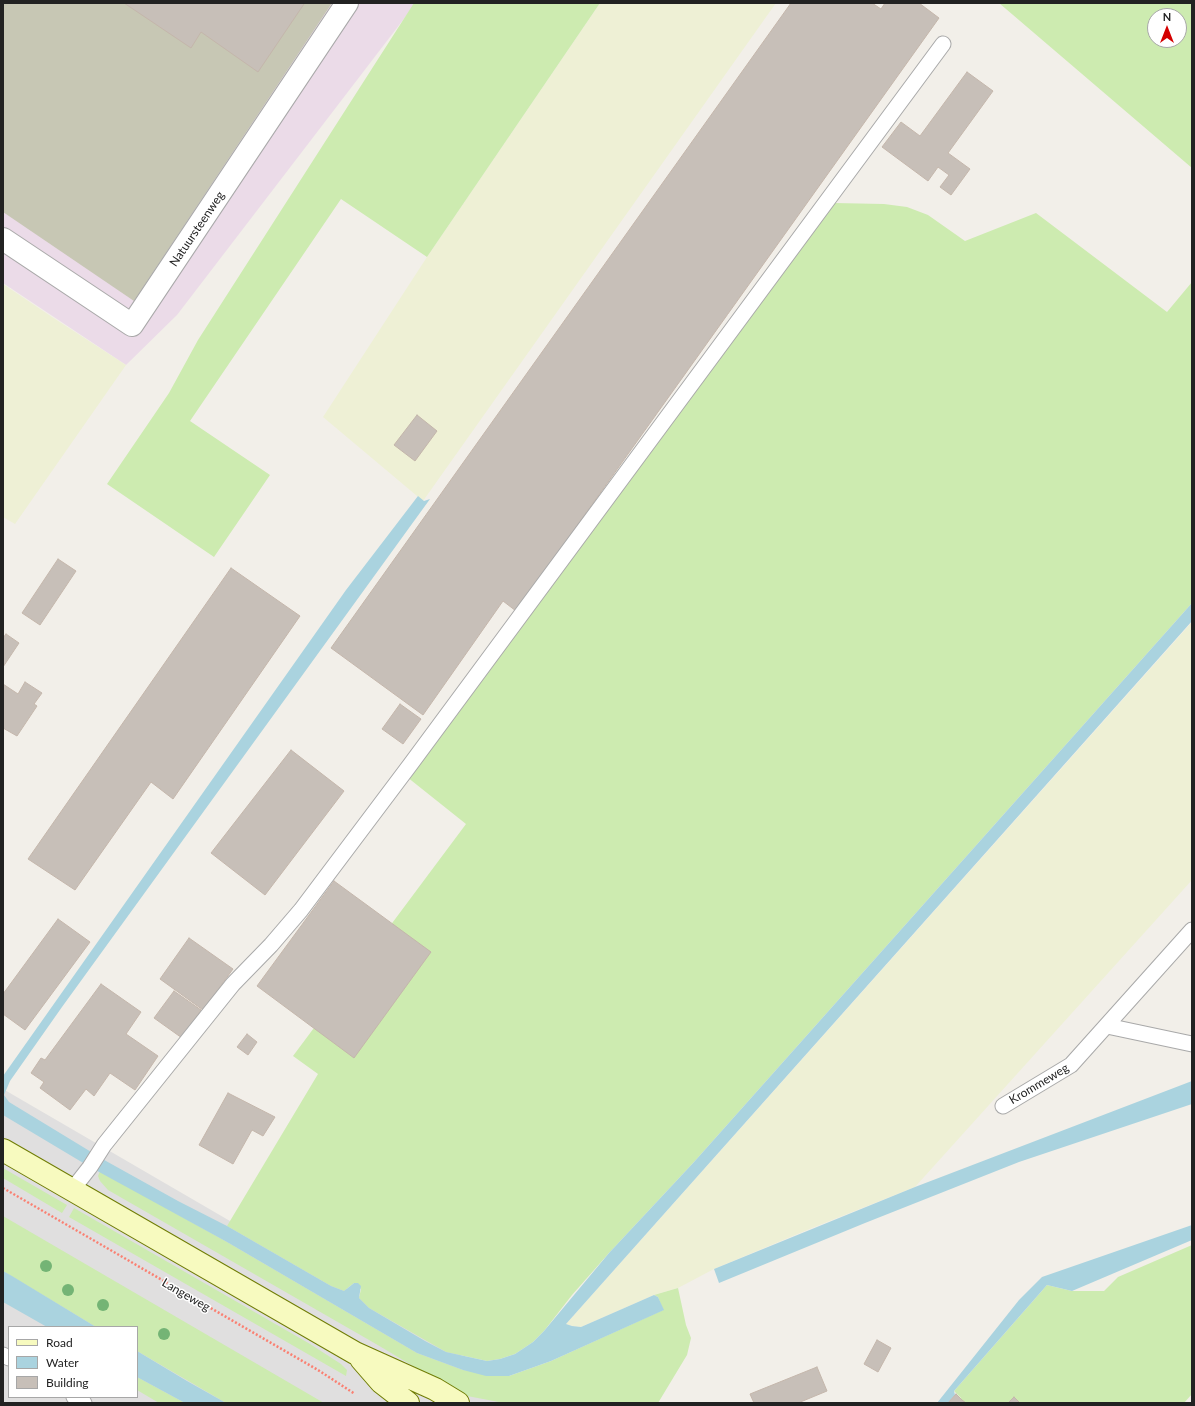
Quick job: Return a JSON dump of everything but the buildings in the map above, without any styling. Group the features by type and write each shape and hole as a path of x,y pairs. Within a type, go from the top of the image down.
{"main road":[{"path":"3,1150 355,1353 435,1389 458,1403"},
{"path":"355,1353 381,1382 408,1403"}],"street":[{"name":"Natuursteenweg","path":"3,239 132,325 347,3"}],"lane":[{"path":"72,1190 104,1145 233,984 271,945 305,904 438,727 943,44"},
{"name":"Krommeweg","path":"1002,1106 1071,1065 1192,930"},
{"path":"1106,1026 1192,1044"}],"path":[{"name":"Langeweg","path":"3,1188 318,1370 356,1395"}],"shaded area":[{"path":"3,3 416,3 177,315 126,365 3,283"},
{"path":"3,3 332,3 134,301 3,212"},
{"path":"600,3 776,3 423,501 323,417 427,257"},
{"path":"3,284 126,365 15,524 3,517"},
{"path":"1192,622 1192,880 915,1187 714,1269 678,1288 654,1295 581,1327 566,1324"},
{"path":"3,1089 543,1403 3,1403"}],"green space":[{"path":"414,3 600,3 427,257 341,199 190,421 270,475 214,557 107,484 169,393 198,340"},
{"path":"999,3 1192,3 1192,168"},
{"path":"834,203 884,204 907,207 928,215 965,241 1036,213 1167,312 1192,282 1192,603 694,1162 609,1253 572,1295 544,1331 533,1342 515,1354 500,1359 487,1361 446,1352 369,1308 359,1298 361,1289 354,1283 344,1291 331,1286 227,1226 318,1074 293,1056 466,824 407,777"},
{"path":"3,1168 67,1205 62,1213 3,1178"},
{"path":"100,1171 227,1242 417,1353 463,1370 509,1376 551,1361 663,1310 658,1297 654,1295 678,1288 686,1325 691,1338 687,1355 658,1403 504,1403 462,1395 108,1190 100,1181 98,1176"},
{"path":"74,1208 310,1344 341,1364 347,1370 346,1376 69,1217"},
{"path":"3,1216 324,1403 226,1403 138,1352 138,1326 94,1326 3,1271"},
{"path":"1192,1245 1192,1394 1184,1403 956,1403 961,1398 954,1391 1047,1285 1072,1291 1104,1291 1118,1277"},
{"path":"138,1378 185,1403 159,1403 138,1391"}],"water":[{"path":"418,496 424,501 430,499 62,1007 10,1081 4,1095 9,1102 106,1161 227,1226 331,1286 344,1291 354,1283 358,1283 361,1286 359,1298 369,1308 425,1341 446,1352 487,1361 500,1359 515,1354 533,1342 544,1331 609,1253 694,1162 1192,603 1192,621 566,1324 581,1327 654,1295 658,1297 664,1310 551,1361 509,1376 486,1376 463,1370 417,1353 227,1242 90,1167 3,1115 3,1076 346,590"},
{"path":"1192,1081 1192,1104 1019,1162 719,1283 714,1269 915,1187"},
{"path":"1192,1225 1192,1240 1072,1291 1047,1285 954,1391 955,1395 948,1403 937,1403 1019,1300 1042,1277"},
{"path":"3,1271 94,1326 45,1326 3,1302"},
{"path":"138,1352 226,1403 185,1403 138,1378"}]}
